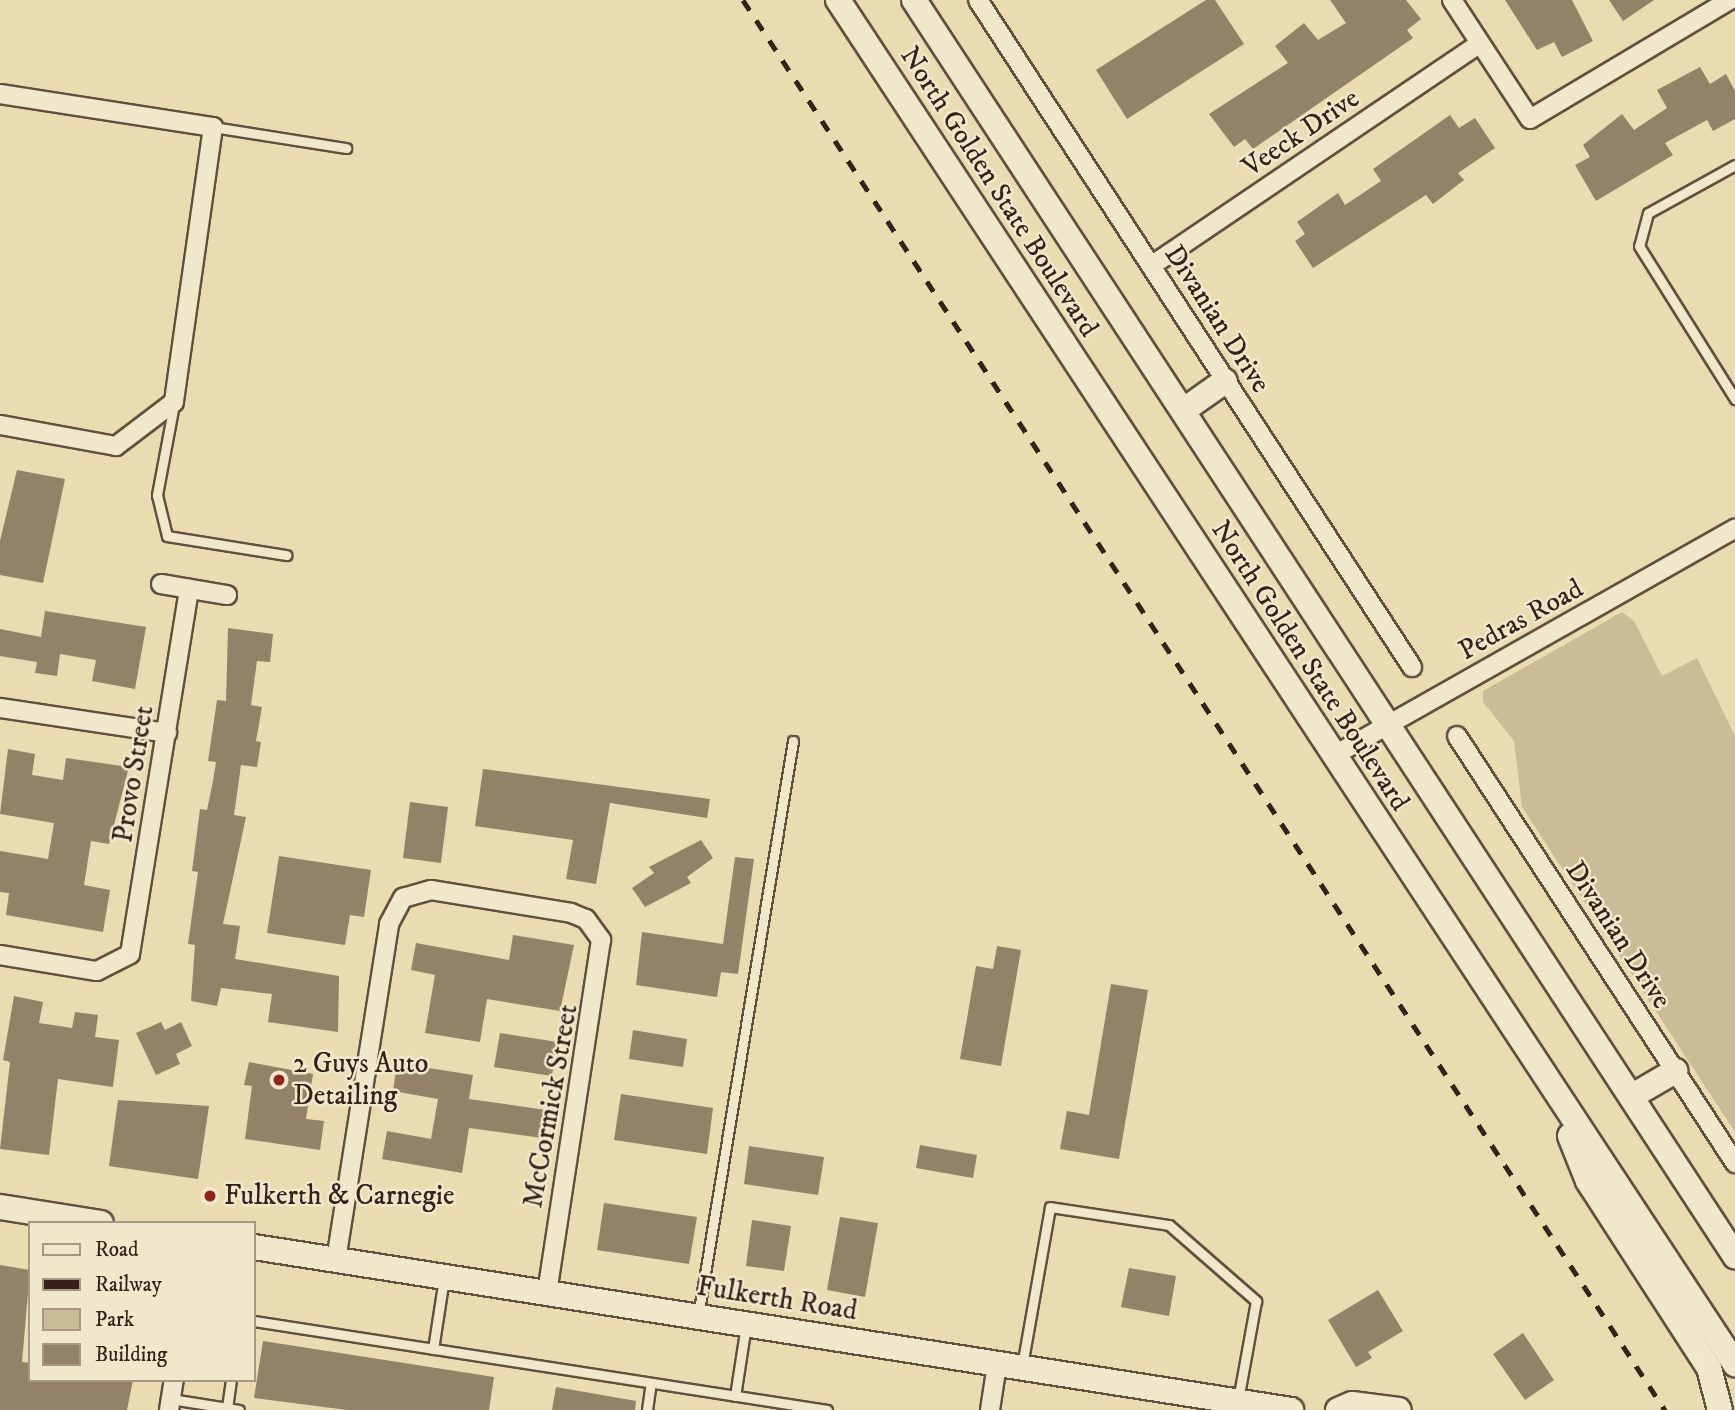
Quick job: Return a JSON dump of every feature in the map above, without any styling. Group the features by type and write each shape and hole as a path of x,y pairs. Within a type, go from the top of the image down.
{"main road":[{"name":"North Golden State Boulevard","path":"838,0 1550,1087 1735,1364"},
{"name":"North Golden State Boulevard","path":"914,0 1391,723 1735,1255"},
{"path":"1184,410 1225,381"},
{"path":"1634,1095 1675,1071"},
{"path":"1550,1087 1588,1181 1709,1368 1720,1410"},
{"path":"0,1207 88,1221"},
{"name":"Fulkerth Road","path":"256,1247 1291,1410"},
{"path":"1338,1410 1352,1404 1399,1410"}],"street":[{"name":"Divanian Drive","path":"978,0 1412,667"},
{"path":"1452,0 1530,119 1730,0"},
{"name":"Veeck Drive","path":"1151,266 1480,43"},
{"path":"0,94 213,127 174,402 116,446 0,425"},
{"name":"Pedras Road","path":"1333,756 1735,529"},
{"path":"161,584 227,595"},
{"name":"Provo Street","path":"0,955 97,971 121,964 135,940 189,589"},
{"path":"0,708 167,733"},
{"name":"Divanian Drive","path":"1457,736 1735,1163"},
{"name":"McCormick Street","path":"335,1260 389,924 402,898 431,890 571,913 596,929 603,956 547,1293"},
{"path":"990,1410 1010,1366"},
{"path":"170,1405 174,1382"}],"lane":[{"path":"213,127 346,148"},
{"path":"1735,165 1647,213 1639,246 1735,399"},
{"path":"174,402 157,495 167,536 286,555"},
{"path":"698,1317 793,741"},
{"path":"1010,1366 1050,1207 1169,1225 1256,1301 1238,1402"},
{"path":"433,1349 444,1277"},
{"path":"256,1321 827,1410"},
{"path":"735,1396 746,1324"},
{"path":"227,1408 231,1382"},
{"path":"647,1410 651,1383"},
{"path":"170,1405 239,1410"}],"green space":[{"path":"1622,612 1634,621 1662,676 1697,658 1735,736 1735,1132 1522,807 1514,741 1483,702 1483,691"}],"building":[{"path":"1206,0 1215,0 1244,44 1127,119 1096,70"},
{"path":"1330,0 1406,0 1421,19 1407,30 1413,38 1253,149 1245,139 1234,147 1209,114 1288,63 1275,46 1304,23 1318,40 1346,23"},
{"path":"1505,0 1572,0 1593,41 1562,57 1554,42 1537,50"},
{"path":"1609,0 1654,0 1623,21"},
{"path":"1700,67 1710,84 1726,74 1735,91 1735,119 1713,131 1707,120 1665,143 1673,155 1596,201 1575,165 1590,157 1583,145 1622,114 1634,130 1667,108 1657,90"},
{"path":"1450,115 1459,128 1475,118 1495,148 1458,173 1464,180 1433,204 1426,195 1313,268 1295,241 1305,234 1297,222 1338,193 1345,205 1381,181 1373,169"},
{"path":"17,470 65,479 43,583 0,575 0,541"},
{"path":"45,611 146,627 135,689 92,681 96,660 60,654 57,676 35,673 37,662 0,656 0,629 41,637"},
{"path":"228,628 273,634 270,662 257,661 251,705 262,707 256,741 261,742 257,767 241,765 234,815 246,817 223,924 240,926 235,959 339,976 338,1032 268,1022 272,994 221,988 217,1006 191,1001 195,945 188,944 198,872 192,871 200,809 207,810 216,762 208,761 217,700 226,701"},
{"path":"8,749 35,754 32,775 63,780 66,758 129,767 109,844 91,841 84,885 110,890 103,932 6,915 9,893 0,892 0,851 48,859 54,823 0,814"},
{"path":"483,769 710,799 707,818 610,803 596,884 566,879 573,840 475,826"},
{"path":"410,802 448,807 441,863 403,858"},
{"path":"701,840 713,858 687,877 691,883 645,907 632,888 654,873 649,867"},
{"path":"279,856 371,870 364,917 350,915 345,945 267,933"},
{"path":"735,857 754,859 738,974 721,972 717,997 636,985 642,932 723,944"},
{"path":"513,935 574,945 560,1011 487,999 480,1042 425,1033 435,975 411,970 416,943 509,960"},
{"path":"997,946 1021,950 1001,1066 960,1059 976,966 993,969"},
{"path":"1111,984 1148,990 1119,1159 1060,1149 1067,1111 1089,1115"},
{"path":"14,996 43,1002 39,1023 72,1028 75,1012 98,1015 95,1037 119,1040 113,1087 58,1079 49,1155 0,1149 10,1062 3,1060"},
{"path":"161,1022 165,1030 181,1022 192,1046 176,1054 180,1064 156,1075 136,1033"},
{"path":"633,1030 687,1039 683,1067 629,1059"},
{"path":"500,1033 557,1042 552,1076 494,1067"},
{"path":"249,1062 313,1074 306,1119 324,1121 320,1150 245,1139 252,1086 244,1085"},
{"path":"397,1063 473,1075 469,1099 546,1110 542,1138 469,1128 462,1173 382,1159 387,1131 431,1139 438,1099 393,1091"},
{"path":"621,1094 713,1108 707,1154 614,1140"},
{"path":"118,1100 209,1106 198,1179 109,1166"},
{"path":"920,1145 977,1155 973,1178 916,1168"},
{"path":"749,1146 824,1157 818,1195 744,1184"},
{"path":"604,1203 697,1217 689,1264 597,1250"},
{"path":"840,1217 878,1223 865,1297 827,1290"},
{"path":"752,1220 791,1226 784,1271 746,1266"},
{"path":"0,1265 28,1270 22,1362 28,1363 28,1382 133,1382 127,1410 0,1410"},
{"path":"1129,1268 1176,1276 1169,1316 1121,1307"},
{"path":"1378,1290 1403,1331 1368,1352 1372,1358 1356,1367 1328,1320"},
{"path":"1523,1333 1554,1380 1525,1400 1493,1354"},
{"path":"263,1341 494,1377 489,1410 347,1410 254,1398"},
{"path":"556,1387 636,1401 635,1410 552,1410"}],"railway":[{"path":"743,0 1665,1410"}],"place":[{"name":"2 Guys Auto Detailing","path":"279,1080"},
{"name":"Fulkerth & Carnegie","path":"210,1196"}]}
